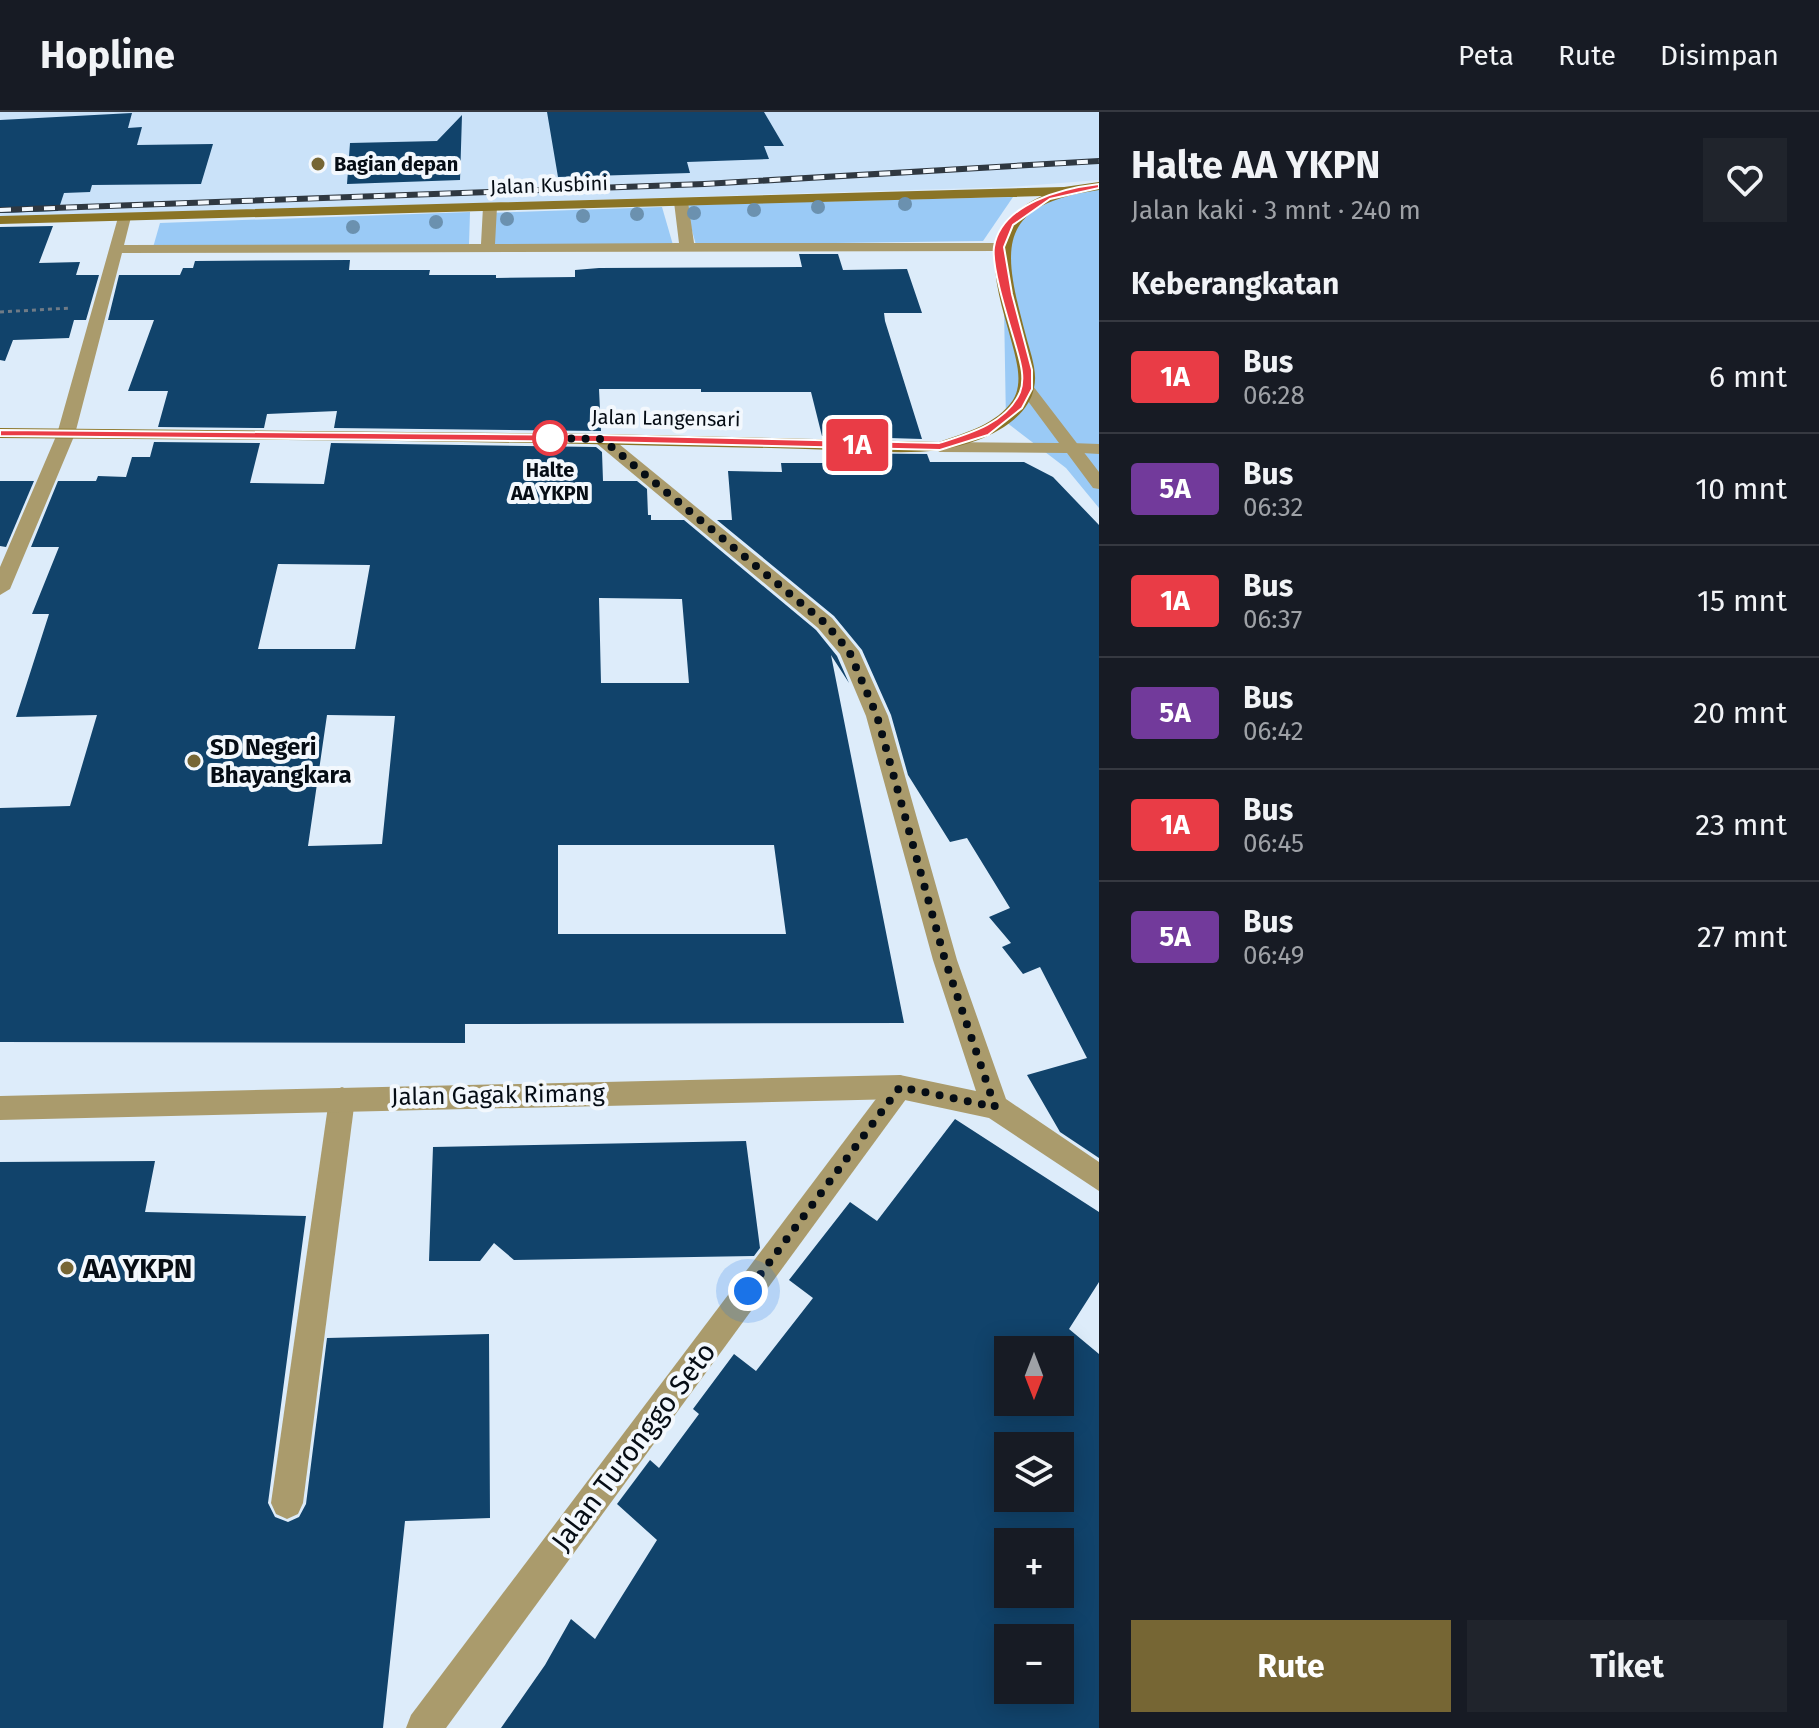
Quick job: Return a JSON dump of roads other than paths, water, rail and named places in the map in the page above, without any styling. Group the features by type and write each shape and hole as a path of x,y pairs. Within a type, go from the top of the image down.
{"main road":[{"name":"Jalan Kusbini","path":"0,220 1064,191 1099,186"},
{"path":"1027,389 1027,370 1007,294 999,247 1009,224 1019,214 1064,191"},
{"name":"Jalan Langensari","path":"0,433 602,439 940,447 984,433 1018,405 1027,389"}],"street":[{"path":"681,202 687,248"},
{"path":"488,248 490,207"},
{"path":"0,589 66,434 124,217"},
{"path":"115,249 999,247"},
{"path":"1027,389 1099,484"},
{"path":"602,439 825,623 849,651 877,716 945,960 995,1107 1099,1178"},
{"path":"940,447 1099,449"},
{"name":"Jalan Gagak Rimang","path":"0,1108 900,1087 995,1107"},
{"name":"Jalan Turonggo Seto","path":"424,1728 900,1087"},
{"path":"287,1503 342,1099"}],"railway":[{"path":"0,210 704,184 1099,161"}],"place":[{"name":"Bagian depan","path":"318,164"},
{"name":"Halte AA YKPN","path":"550,438"},
{"name":"SD Negeri Bhayangkara","path":"194,761"},
{"name":"AA YKPN","path":"67,1268"}]}
